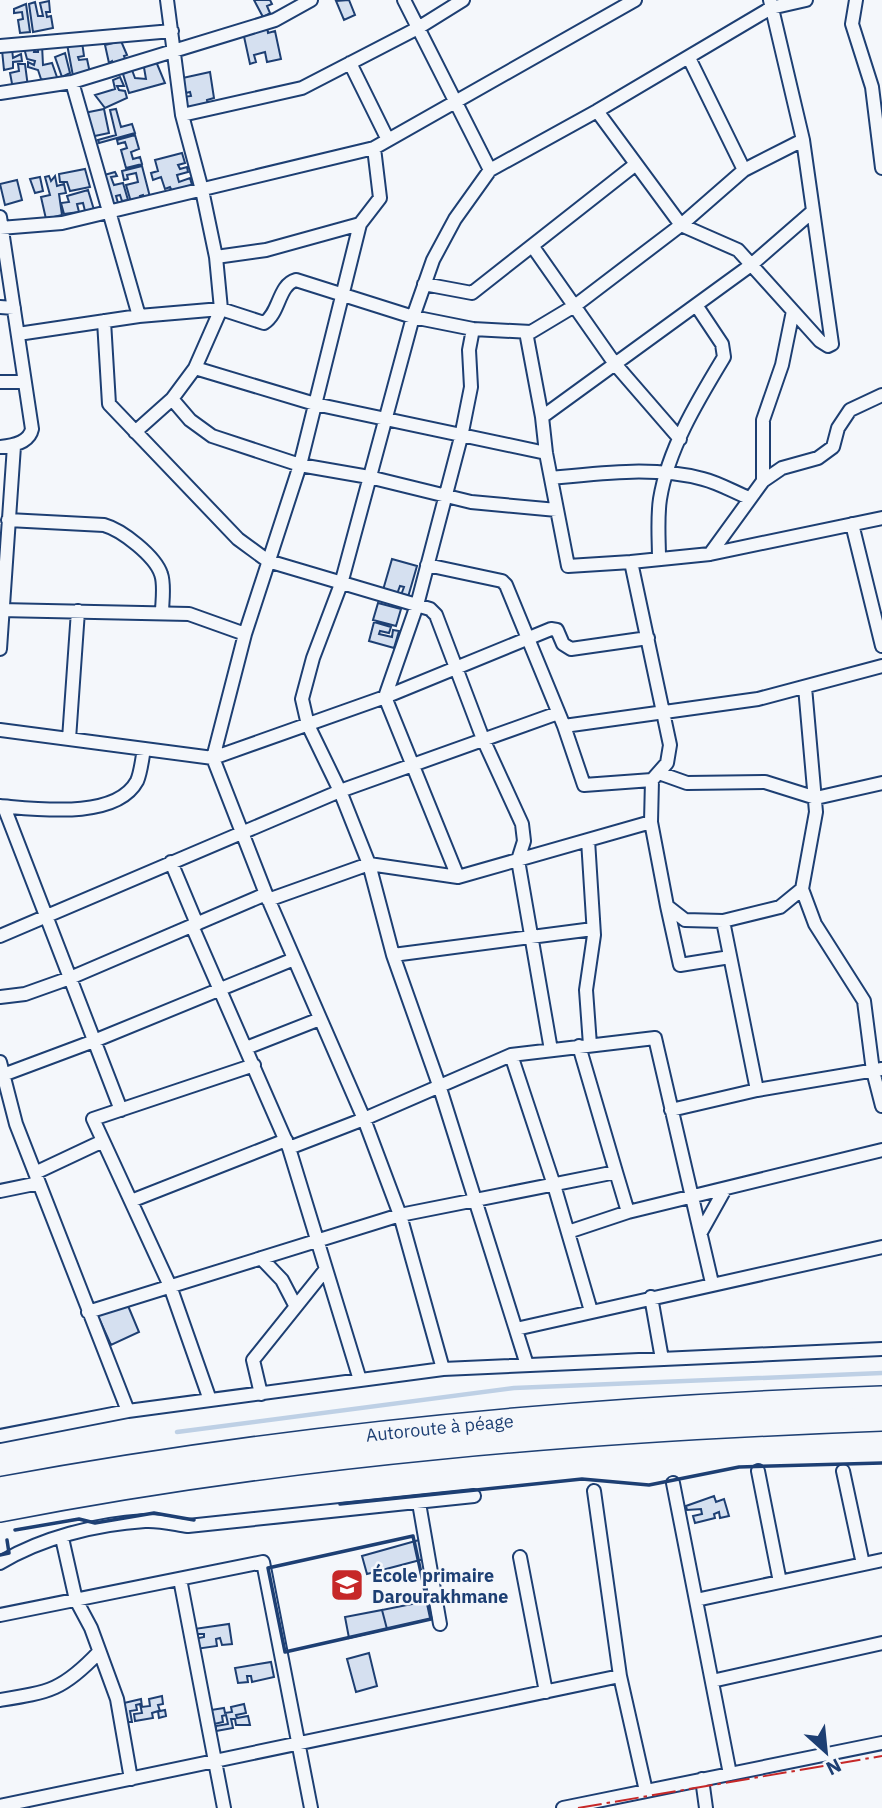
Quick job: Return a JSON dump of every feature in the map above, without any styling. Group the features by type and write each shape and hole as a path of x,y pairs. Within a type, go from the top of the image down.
{"highway":[{"name":"Autoroute à péage","path":"0,1489 113,1468 374,1432 648,1408 882,1398"},
{"path":"0,1510 118,1487 370,1452 651,1428 882,1419"}],"street":[{"path":"135,432 172,399 195,368 221,309 216,257 202,190 181,115 167,0"},
{"path":"0,93 72,82 275,20 311,0"},
{"path":"404,0 490,170"},
{"path":"181,115 302,88 418,28 463,0"},
{"path":"0,447 14,446 31,435 1,224 62,223 374,148 635,0"},
{"path":"527,1365 439,1085 393,955 369,864 340,791 308,725 302,699 313,658 341,584 424,284 433,260 455,219 490,170 689,58 770,4 807,0"},
{"path":"856,0 852,24 872,87 882,168"},
{"path":"597,111 681,225 737,250 820,341 832,344 803,140 770,4"},
{"path":"0,46 172,31"},
{"path":"689,58 744,170"},
{"path":"350,63 388,140"},
{"path":"72,82 139,316"},
{"path":"18,334 139,316 221,309 264,323 272,316 286,285 296,280 413,317 472,330 536,330 576,305 681,225 744,170 803,140"},
{"path":"374,148 380,198 360,224 300,465 245,634 213,758 267,897 364,1119 400,1215 443,1369"},
{"path":"424,284 472,293 636,164"},
{"path":"542,417 751,265 813,211"},
{"path":"216,257 266,250 360,224"},
{"path":"533,247 615,364 680,439"},
{"path":"659,559 659,502 665,474 680,439 724,357 722,344 696,305"},
{"path":"0,307 15,308"},
{"path":"763,481 763,420 782,365 793,311"},
{"path":"104,321 109,404 238,539 268,561 430,609 436,615 483,739 522,824 524,841 518,860 551,1050"},
{"path":"458,877 385,697 417,605 461,437 471,387 468,350 472,330"},
{"path":"526,332 568,566 710,554 882,517"},
{"path":"195,368 315,404 546,453"},
{"path":"0,382 25,382"},
{"path":"710,554 763,481 782,468 817,458 833,447 838,428 850,410 882,395"},
{"path":"172,399 190,420 212,436 300,465 369,477 471,502 557,510"},
{"path":"0,649 14,446"},
{"path":"551,478 613,472 665,474 703,479 749,498"},
{"path":"8,520 104,525 119,529 144,552 161,574 162,613"},
{"path":"852,524 882,646"},
{"path":"631,562 670,745 667,764 655,776 651,822 680,965 730,957"},
{"path":"427,565 502,581 509,591 564,726 584,785 655,776 687,783 765,782 816,798 882,783"},
{"path":"2,610 189,614 245,634"},
{"path":"69,739 78,611"},
{"path":"0,730 213,758 456,670 551,629 557,630 563,644 571,649 648,638"},
{"path":"564,726 758,699 882,666"},
{"path":"805,687 817,812 802,889 815,924 864,1001 882,1106"},
{"path":"0,936 340,791 558,713"},
{"path":"121,1110 2,807 94,809 121,798 137,781 144,749"},
{"path":"0,997 25,994 70,978 267,897 369,864 458,877 651,822"},
{"path":"588,840 593,929 586,990 585,1045 628,1212"},
{"path":"171,862 220,990 288,1144 360,1380"},
{"path":"667,906 685,920 723,921 780,906 802,889"},
{"path":"723,921 757,1090"},
{"path":"393,955 593,929"},
{"path":"128,1411 16,1124 1,1068 94,1041 294,959"},
{"path":"246,1048 320,1018"},
{"path":"131,1201 364,1119 511,1055 655,1038 694,1196 712,1283"},
{"path":"511,1055 554,1185 591,1311"},
{"path":"210,1400 170,1286 93,1119 254,1065"},
{"path":"671,1110 757,1090 877,1070"},
{"path":"0,1191 37,1178 103,1142"},
{"path":"568,1232 628,1212 882,1150"},
{"path":"88,1312 400,1215 616,1172"},
{"path":"701,1232 725,1189"},
{"path":"516,1329 882,1247"},
{"path":"261,1258 282,1280 295,1305"},
{"path":"261,1394 252,1362 326,1269"},
{"path":"652,1297 662,1359"},
{"path":"0,1436 128,1411 443,1369 882,1349"},
{"path":"758,1471 780,1582"},
{"path":"843,1471 863,1564"},
{"path":"673,1483 730,1773"},
{"path":"594,1491 620,1676 646,1791"},
{"path":"0,1563 25,1547 86,1530 146,1521 188,1526 474,1496"},
{"path":"419,1503 440,1624"},
{"path":"62,1538 76,1600 117,1699 131,1779"},
{"path":"520,1557 546,1692"},
{"path":"696,1600 882,1560"},
{"path":"0,1615 263,1562 311,1808"},
{"path":"180,1579 224,1808"},
{"path":"712,1681 882,1643"},
{"path":"0,1700 47,1693 75,1678 99,1652"},
{"path":"0,1806 24,1805 131,1779 620,1676"},
{"path":"563,1808 627,1801 646,1791 882,1742"},
{"path":"702,1779 706,1808"}],"building":[{"path":"254,0 270,0 272,4 267,6 270,13 263,17"},
{"path":"349,0 355,15 344,20 336,1"},
{"path":"49,1 50,12 46,12 47,17 51,16 53,28 33,32 29,4 35,2 38,16 43,16 40,3"},
{"path":"26,4 30,32 20,33 18,20 23,19 22,12 14,13 14,9"},
{"path":"267,27 268,33 275,31 281,59 267,62 265,52 254,55 256,62 250,64 243,32"},
{"path":"121,41 127,55 124,56 126,62 113,65 112,61 109,63 105,45"},
{"path":"82,42 84,56 78,57 79,60 87,59 90,73 73,76 67,44"},
{"path":"42,45 43,65 52,63 58,80 48,82 41,79 38,70 28,67 28,62 34,65 35,61 27,59 24,48 35,47 34,52 38,52 38,47"},
{"path":"12,49 13,58 21,54 22,61 13,62 13,68 4,70 2,50"},
{"path":"65,53 70,73 62,77 55,57"},
{"path":"155,59 165,83 129,93 123,74 132,70 135,78 146,79 143,62"},
{"path":"18,64 25,64 28,87 13,89 10,73 19,71"},
{"path":"210,72 214,98 207,100 208,105 185,109 183,97 191,96 190,92 181,94 178,79"},
{"path":"120,77 124,86 117,86 119,90 125,91 127,98 105,108 95,95 115,89 113,80"},
{"path":"104,109 109,133 90,137 84,113"},
{"path":"116,109 121,127 132,124 135,133 99,143 98,140 116,135 110,110"},
{"path":"135,135 139,149 131,152 133,159 140,157 142,164 126,168 121,150 127,148 125,142 118,144 117,140"},
{"path":"182,153 185,163 178,165 180,169 187,167 188,172 177,175 179,182 190,178 192,185 172,191 170,187 165,189 161,177 153,180 151,173 158,171 155,160"},
{"path":"142,166 150,197 144,199 143,195 140,196 141,200 131,202 126,185 138,182 136,173 127,175 128,179 124,180 122,171"},
{"path":"85,169 90,187 70,191 67,182 60,182 59,174"},
{"path":"115,172 117,176 111,177 114,185 123,183 128,200 122,201 120,195 116,196 118,203 110,206 101,176"},
{"path":"49,176 51,181 55,176 57,186 64,184 66,193 59,194 62,215 46,219 41,197 50,195 45,177"},
{"path":"40,177 43,191 35,193 30,179"},
{"path":"17,180 22,200 5,205 0,184"},
{"path":"88,190 94,210 85,211 83,203 77,204 79,212 64,214 61,203 69,202 67,196"},
{"path":"392,559 417,566 408,597 401,595 404,587 400,586 397,594 383,590"},
{"path":"378,603 401,609 396,626 373,620"},
{"path":"374,622 391,627 389,633 380,631 379,634 392,637 393,630 399,631 394,648 369,641"},
{"path":"126,1301 139,1332 111,1345 97,1314"},
{"path":"714,1496 716,1502 724,1499 729,1516 720,1518 719,1512 714,1514 715,1518 695,1523 693,1516 702,1514 701,1509 687,1510 686,1506"},
{"path":"419,1540 424,1559 367,1574 362,1556"},
{"path":"427,1601 431,1619 387,1629 382,1610"},
{"path":"382,1610 387,1629 349,1638 345,1617"},
{"path":"229,1624 232,1644 222,1645 220,1638 216,1639 217,1646 196,1649 194,1639 204,1637 204,1634 195,1634 194,1629"},
{"path":"369,1653 377,1686 356,1692 347,1659"},
{"path":"271,1662 274,1677 252,1682 251,1676 247,1676 248,1682 238,1683 235,1668"},
{"path":"162,1696 163,1704 158,1705 160,1711 165,1710 166,1716 159,1718 158,1711 152,1713 153,1718 135,1721 134,1714 142,1713 140,1704 136,1705 137,1710 130,1711 132,1722 128,1722 124,1703 141,1699 142,1707 150,1706 149,1699"},
{"path":"244,1704 246,1713 236,1715 237,1718 248,1716 250,1725 236,1725 235,1719 231,1719 233,1728 216,1731 216,1726 228,1724 226,1715 222,1716 223,1722 214,1724 211,1710 224,1708 225,1713 232,1712 231,1707"}],"waterway":[{"path":"177,1432 514,1388 882,1373"}],"wall":[{"path":"340,1504 582,1479 649,1485 739,1467 882,1463"},
{"path":"15,1530 79,1519 95,1523 154,1513 194,1520"},
{"path":"413,1536 431,1619 285,1652 268,1568 413,1536"},
{"path":"0,1555 9,1553 7,1540"}],"power":[{"path":"578,1808 882,1756"}],"place":[{"name":"École primaire Darourakhmane","path":"347,1585"}]}
